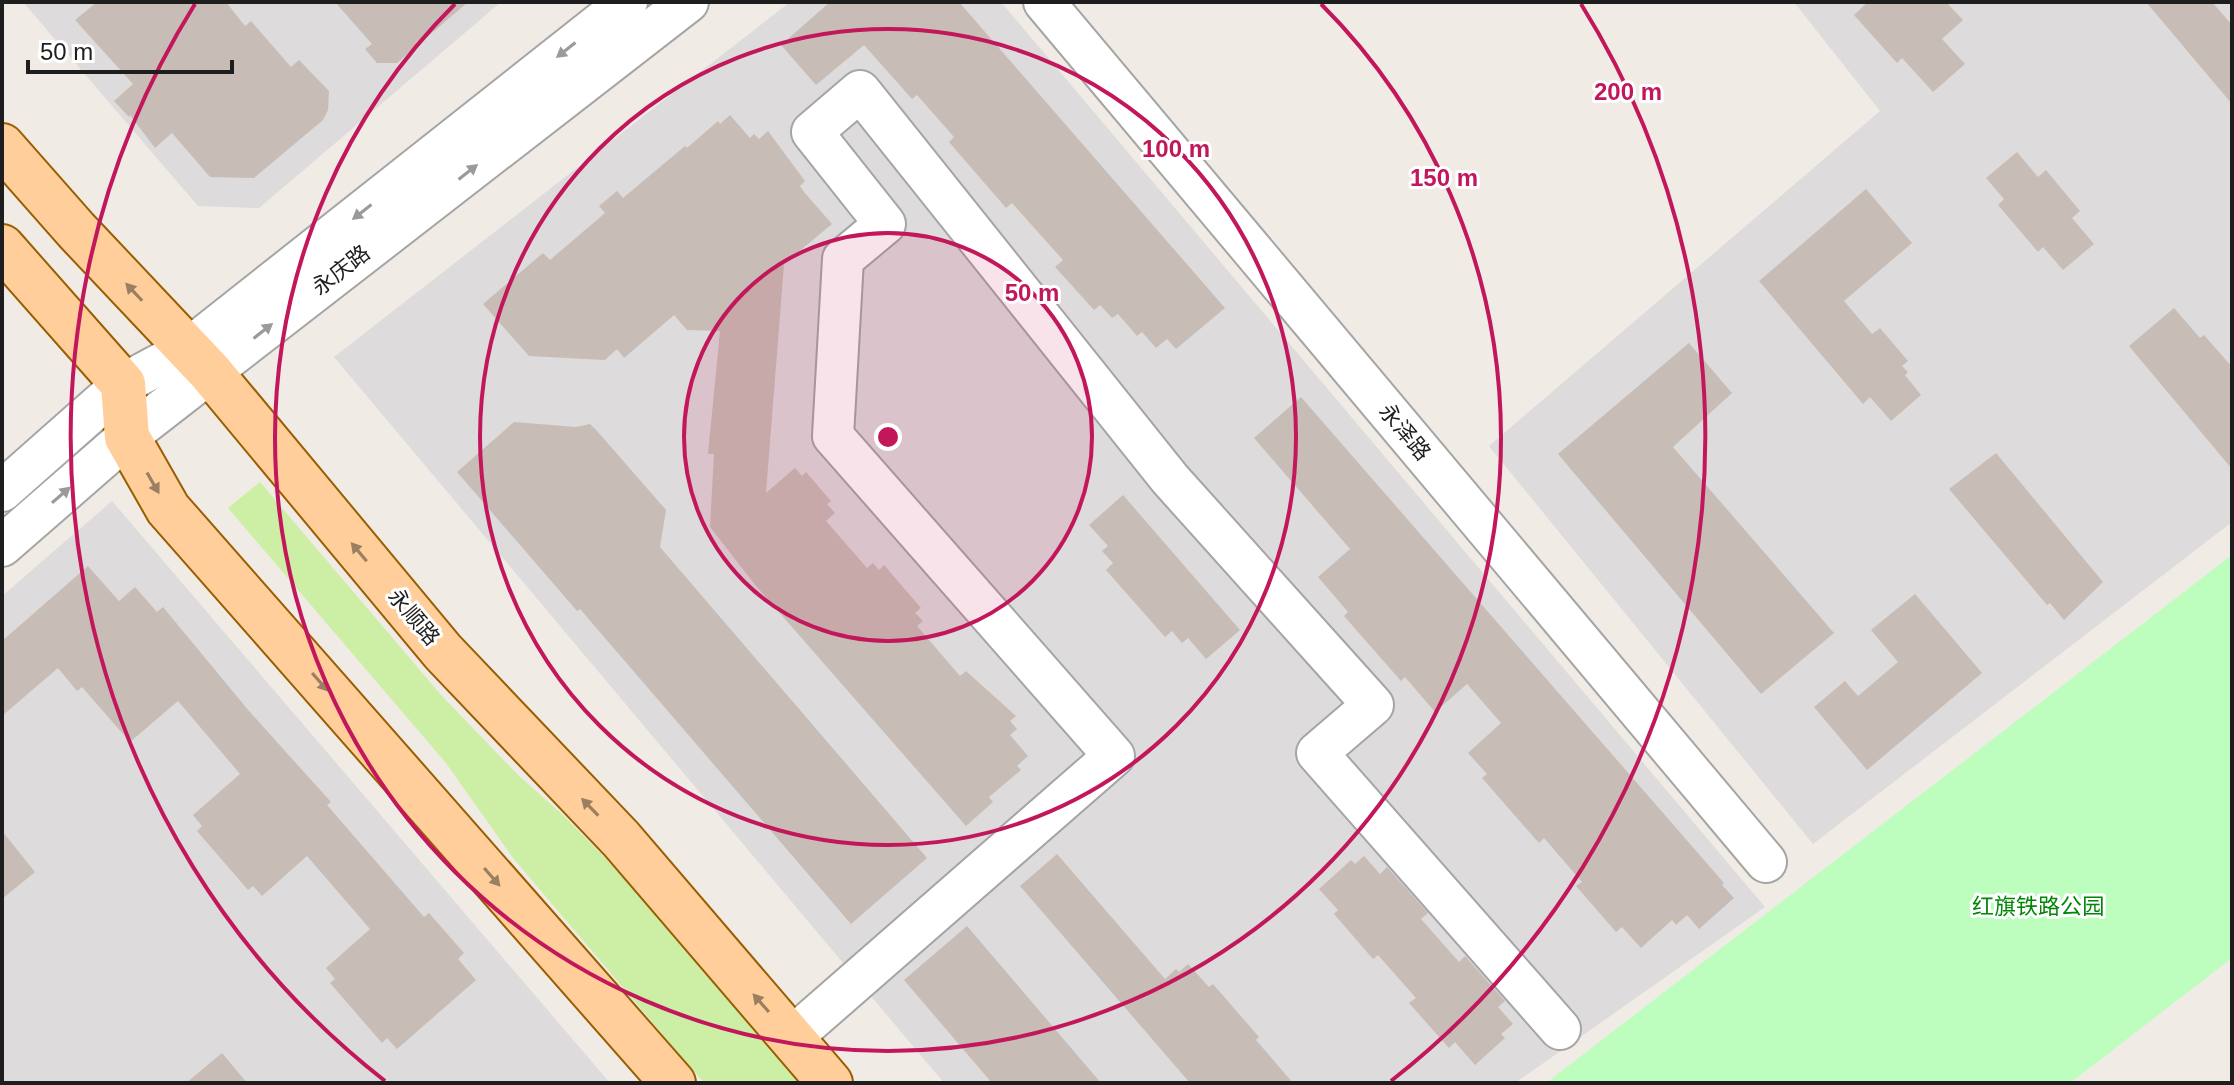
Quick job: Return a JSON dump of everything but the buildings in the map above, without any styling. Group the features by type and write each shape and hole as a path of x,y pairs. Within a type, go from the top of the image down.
{"main road":[{"name":"永顺路","path":"2,146 199,361 443,652 621,839 830,1083"},
{"path":"2,247 123,384 127,437 168,509 673,1083"}],"street":[{"name":"永庆路","path":"2,546 127,437 199,361 627,2"},
{"name":"永庆路","path":"2,491 123,384 199,361 688,2"},
{"name":"永泽路","path":"1044,2 1766,862"},
{"path":"791,1038 1114,756 833,436 843,259 885,224 812,132 860,91 1170,479 1373,705 1317,753 1560,1029"}],"shaded area":[{"path":"23,2 501,2 259,208 198,206"},
{"path":"790,2 1001,2 1765,907 1515,1083 944,1083 334,357"},
{"path":"1794,2 2232,2 2232,522 1813,844 1489,446 1880,111"},
{"path":"112,501 610,1083 2,1083 2,596"}],"green space":[{"path":"260,482 441,695 518,775 614,867 801,1083 704,1083 513,858 446,763 228,508"},
{"name":"红旗铁路公园","path":"2232,555 2232,958 2070,1083 1546,1083"}]}
